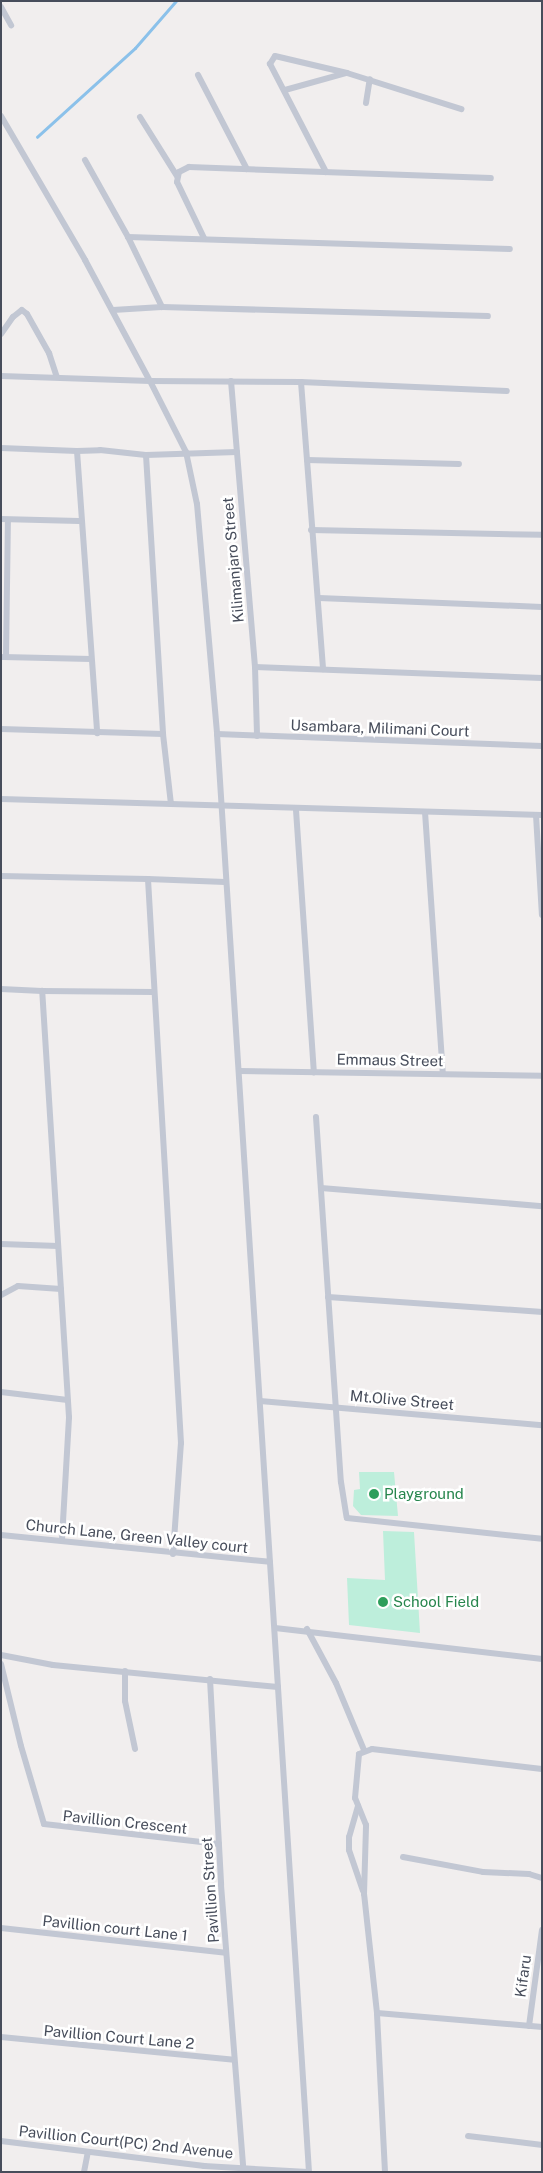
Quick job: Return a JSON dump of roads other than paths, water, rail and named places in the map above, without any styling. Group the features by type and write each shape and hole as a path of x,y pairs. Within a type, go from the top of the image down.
{"street":[{"path":"1,7 11,25"},
{"path":"326,172 270,64 274,56 282,55 370,79 461,109"},
{"path":"285,90 347,73"},
{"path":"198,75 247,169"},
{"path":"366,103 370,79"},
{"path":"1,116 113,310 186,452 197,504 217,734 309,2172"},
{"path":"140,117 178,176 178,187 204,238"},
{"path":"84,160 128,236 162,307"},
{"path":"178,176 182,170 200,166 491,178"},
{"path":"128,236 510,248"},
{"path":"113,310 162,307 488,316"},
{"path":"1,334 13,317 22,310 27,314 49,353 57,378"},
{"path":"1,376 150,382 301,382 507,391"},
{"name":"Kilimanjaro Street","path":"231,381 255,667 257,736"},
{"path":"301,382 323,669"},
{"path":"1,448 100,450 146,455 186,452 237,452"},
{"path":"77,451 79,521 98,733"},
{"path":"146,455 163,734 171,804"},
{"path":"307,460 459,464"},
{"path":"79,521 5,520 3,657 91,659"},
{"path":"312,530 542,535"},
{"path":"319,598 542,607"},
{"path":"255,667 542,678"},
{"path":"1,729 163,734"},
{"name":"Usambara, Milimani Court","path":"217,734 542,746"},
{"path":"1,799 296,810 539,815 542,915"},
{"path":"296,810 314,1072"},
{"path":"426,812 443,1073"},
{"path":"1,876 225,882"},
{"path":"148,879 153,992 181,1443 173,1554"},
{"path":"1,989 153,992"},
{"path":"42,991 68,1400 62,1539"},
{"name":"Emmaus Street","path":"238,1071 542,1076"},
{"path":"316,1117 335,1406 347,1518 542,1539"},
{"path":"321,1188 542,1206"},
{"path":"1,1244 58,1246"},
{"path":"1,1294 18,1286 61,1289"},
{"path":"328,1296 542,1312"},
{"path":"1,1392 68,1400"},
{"name":"Mt.Olive Street","path":"260,1401 542,1425"},
{"name":"Church Lane, Green Valley court","path":"1,1535 62,1539 173,1554 270,1562"},
{"path":"275,1628 307,1630 542,1659"},
{"path":"307,1630 329,1669 364,1750"},
{"path":"1,1655 53,1665 278,1687"},
{"name":"Pavillion Crescent","path":"1,1664 20,1746 44,1824 219,1844"},
{"path":"125,1671 125,1701 135,1749"},
{"name":"Pavillion Street","path":"210,1679 226,1953 243,2166"},
{"path":"364,1750 542,1769"},
{"path":"364,1750 360,1754 356,1783 358,1806 366,1825 364,1894 377,2013 385,2172"},
{"path":"358,1806 349,1837 349,1850 364,1894"},
{"path":"402,1857 482,1872 528,1874 542,1878"},
{"name":"Pavillion court Lane 1","path":"1,1928 226,1953"},
{"name":"Kifaru","path":"529,2026 542,1930"},
{"path":"377,2013 542,2027"},
{"name":"Pavillion Court Lane 2","path":"1,2037 234,2060"},
{"path":"468,2136 542,2144"},
{"name":"Pavillion Court(PC) 2nd Avenue","path":"1,2141 203,2169 243,2166 309,2172"},
{"path":"84,2172 88,2152"}],"waterway":[{"path":"37,137 135,48 176,1"}],"place":[{"name":"Playground","path":"374,1494"},
{"name":"School Field","path":"383,1602"}]}
